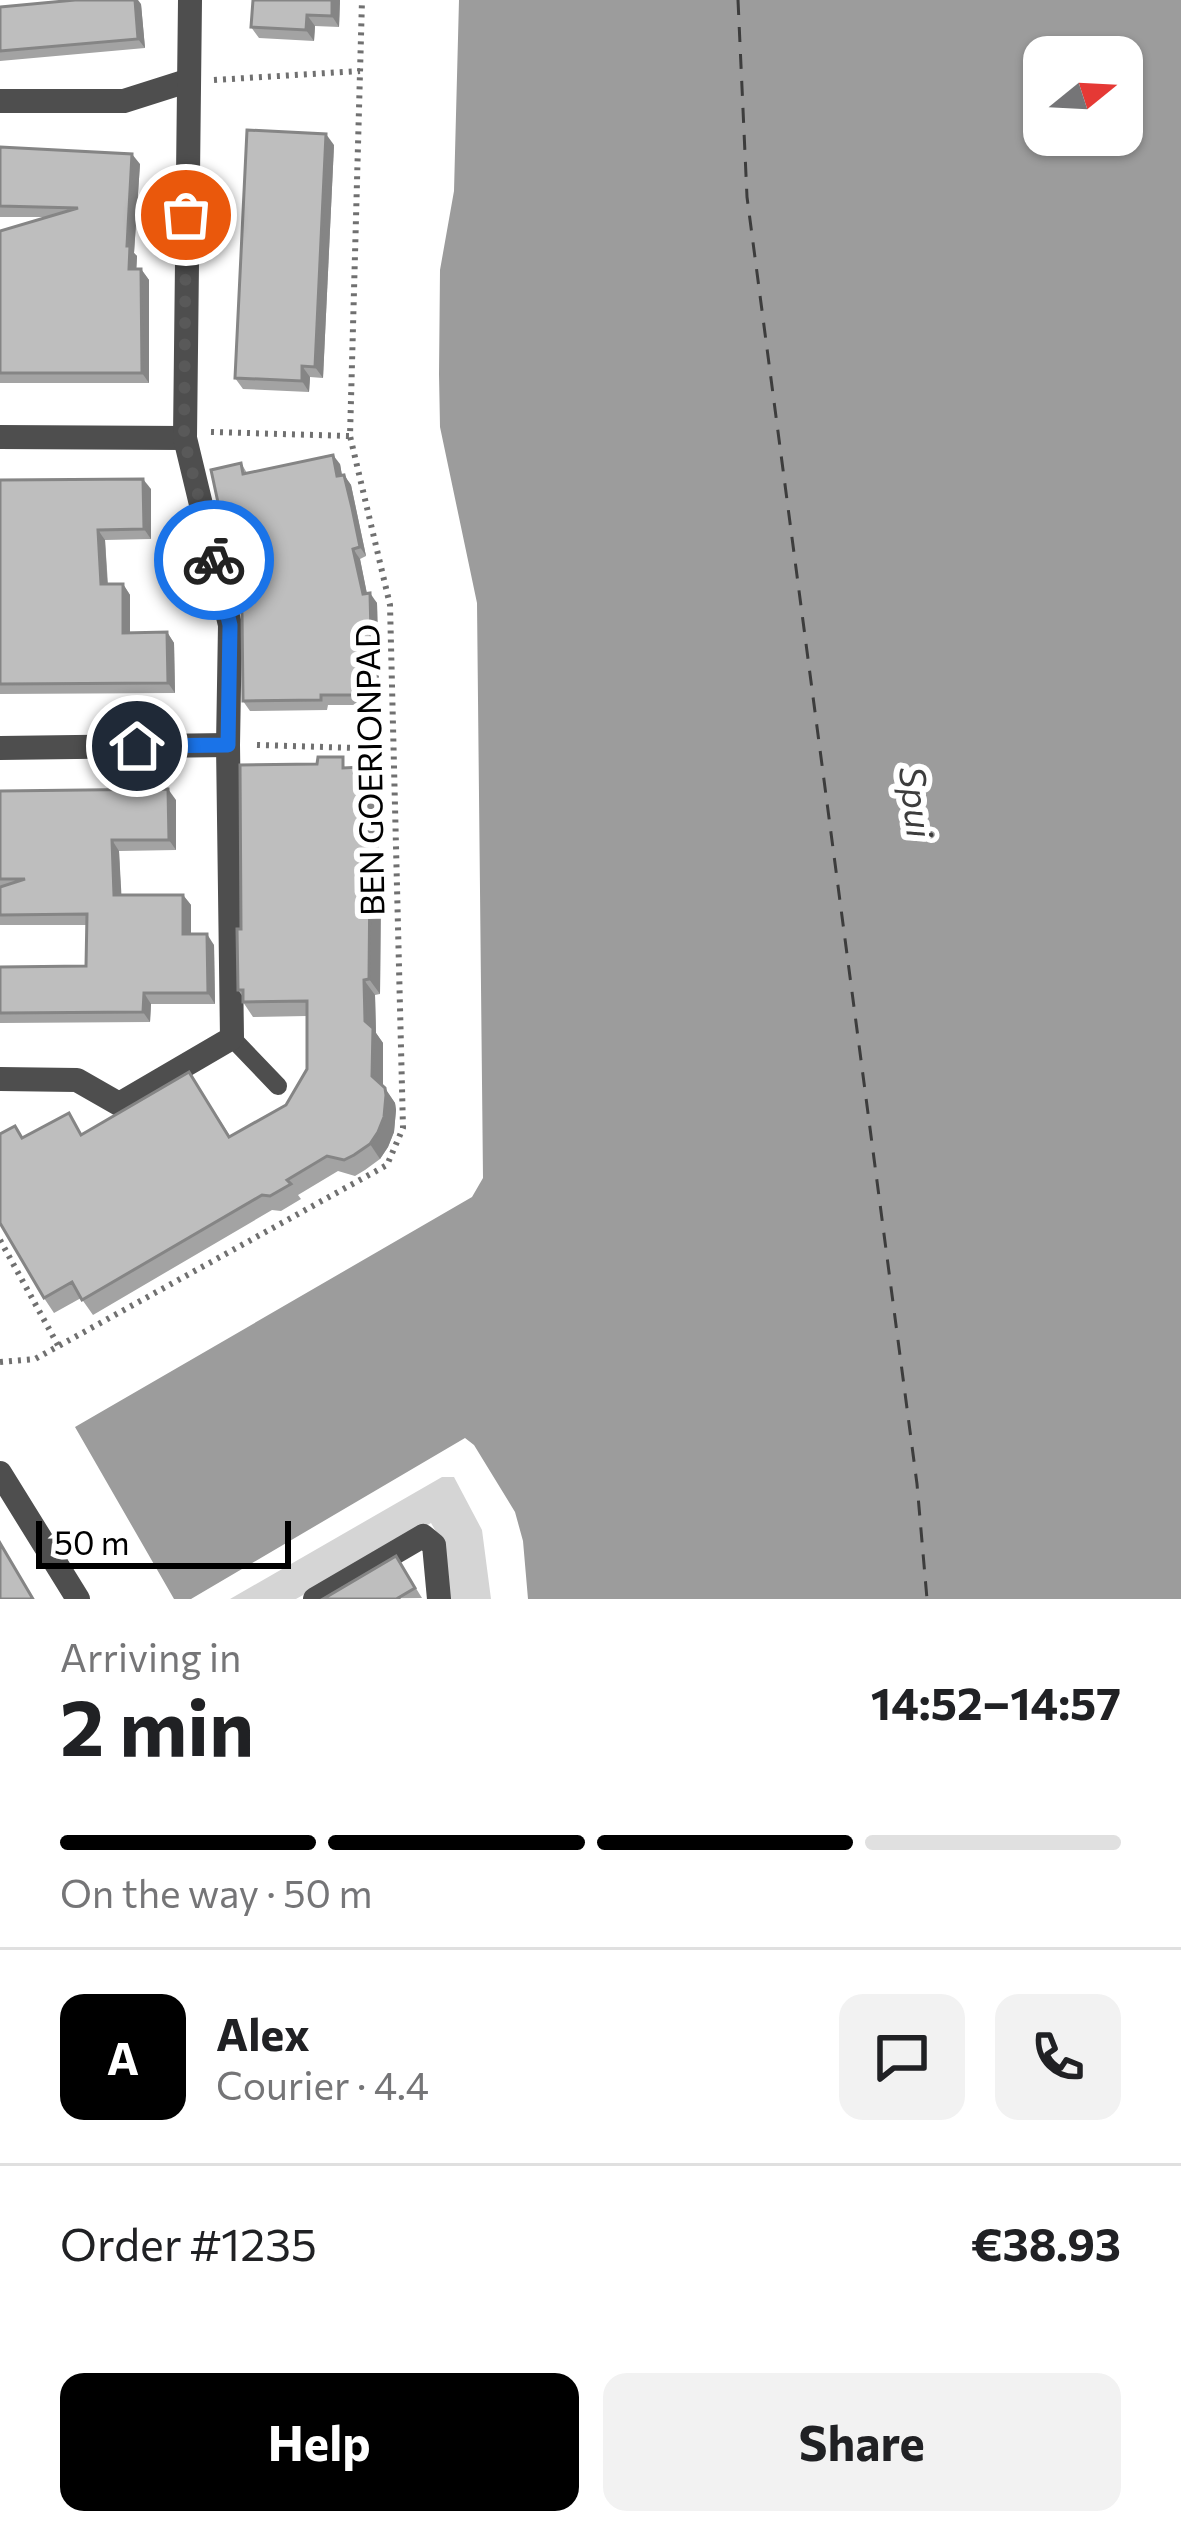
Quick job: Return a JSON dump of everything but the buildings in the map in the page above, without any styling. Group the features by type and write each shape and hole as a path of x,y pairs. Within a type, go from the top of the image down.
{"street":[{"path":"0,1079 77,1080 119,1104 232,1038 230,625 184,438 190,0"},
{"path":"0,101 124,101 187,81"},
{"path":"0,437 184,438"},
{"path":"0,748 228,745"},
{"path":"0,1473 78,1599"},
{"path":"315,1599 423,1536 434,1545 439,1599"}],"lane":[{"path":"232,1038 278,1086"}],"path":[{"name":"BEN GOERIONPAD","path":"0,1361 35,1360 388,1165 403,1128 390,605 350,436 362,0"},
{"path":"187,81 360,71"},
{"path":"184,438 209,432 350,436"},
{"path":"228,745 392,749"},
{"path":"0,1240 59,1347"}],"shaded area":[{"path":"442,1477 454,1477 482,1530 491,1599 445,1599 442,1542 431,1523 296,1599 230,1599"}],"water":[{"name":"Spui","path":"459,0 1181,0 1181,1599 528,1599 523,1541 515,1512 465,1438 191,1599 174,1599 75,1427 472,1197 483,1178 477,603 440,427 440,270 454,191"}],"ferry route":[{"path":"738,0 747,197 917,1484 927,1599"}],"way so far":[{"path":"186,215 184,438 214,560"}],"route":[{"path":"137,746 228,745 230,625 214,560"}]}
